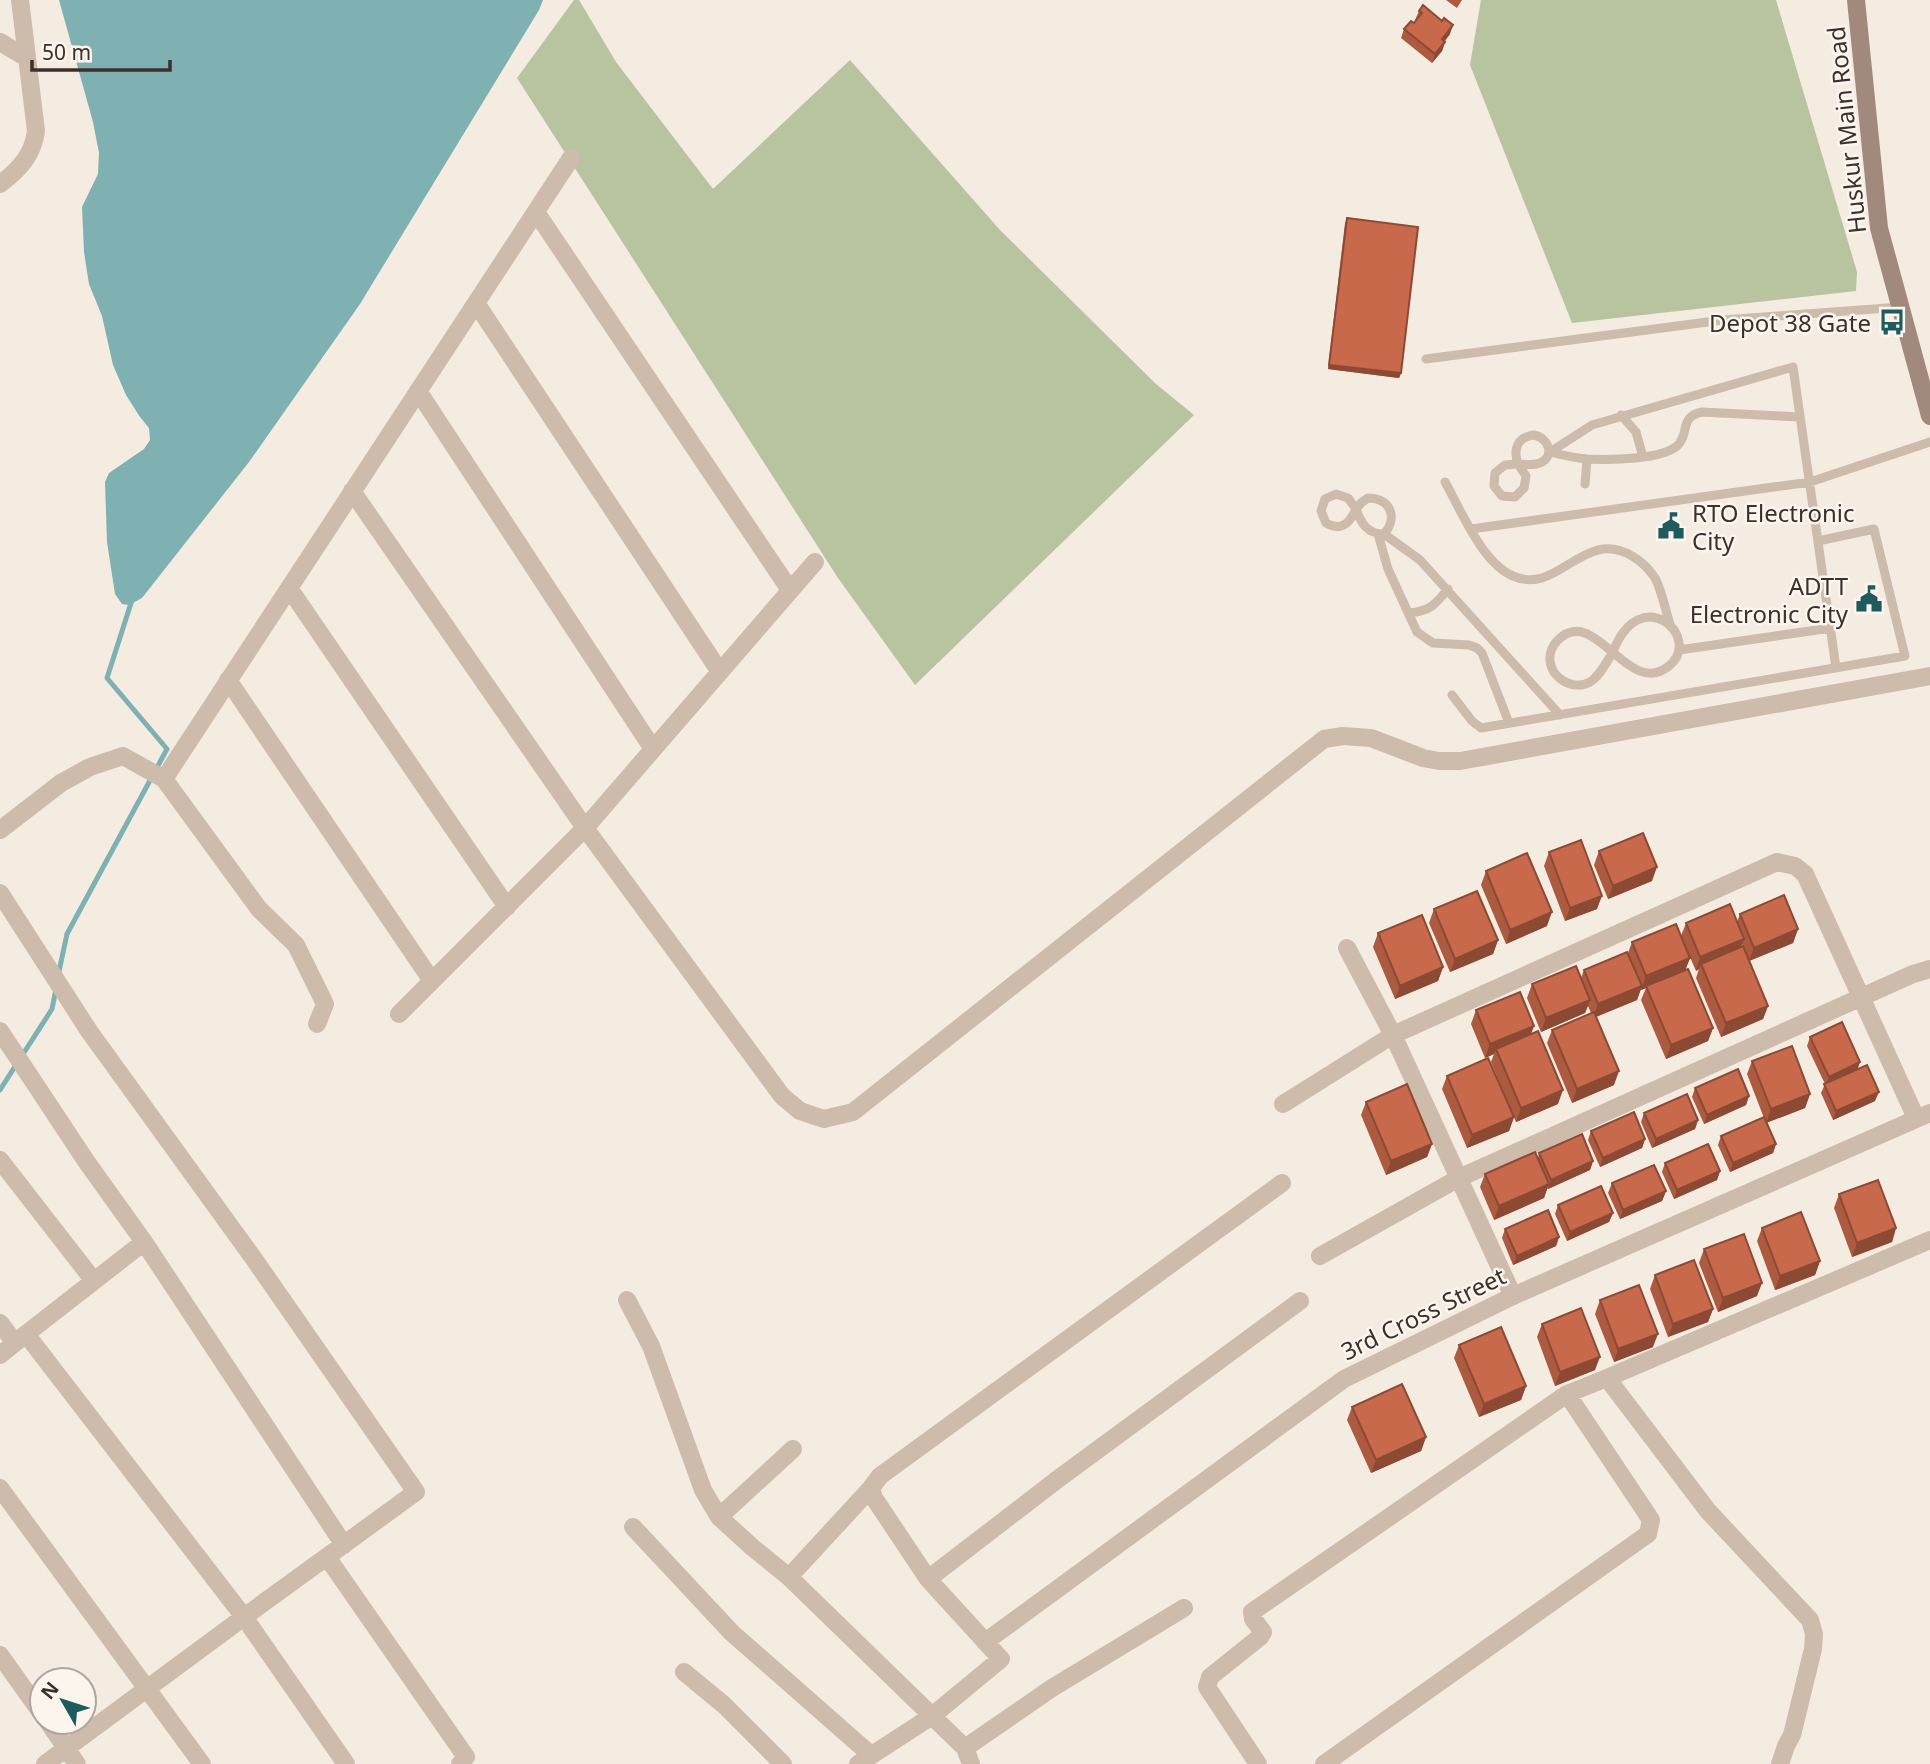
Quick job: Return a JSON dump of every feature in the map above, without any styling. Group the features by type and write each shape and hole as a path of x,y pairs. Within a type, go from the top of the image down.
{"main road":[{"name":"Huskur Main Road","path":"1856,0 1879,228 1930,416"}],"street":[{"path":"0,184 14,174 26,159 34,144 36,131 20,0"},
{"path":"0,42 27,58"},
{"path":"164,779 571,158"},
{"path":"536,212 790,590"},
{"path":"476,303 720,672"},
{"path":"418,391 653,749"},
{"path":"352,491 586,828 782,1096 800,1111 824,1119 853,1112 1324,739 1343,736 1371,738 1423,758 1460,761 1930,676"},
{"path":"399,1014 586,828 815,562"},
{"path":"289,587 507,907"},
{"path":"228,680 432,981"},
{"path":"0,830 61,783 90,766 123,756 164,779 258,909 296,945 325,1004 317,1024"},
{"path":"1283,1104 1393,1035 1777,862 1795,866 1805,874 1861,998 1923,1115"},
{"path":"0,893 89,1031 254,1259 416,1492 45,1764"},
{"path":"1347,948 1393,1035 1513,1296"},
{"path":"1320,1256 1460,1178 1913,974 1930,970"},
{"path":"0,1031 86,1161 144,1242 344,1545"},
{"name":"3rd Cross Street","path":"985,1642 1344,1379 1513,1296 1923,1115"},
{"path":"0,1160 94,1281"},
{"path":"789,1577 880,1476 1282,1183"},
{"path":"1258,1764 1207,1687 1210,1678 1263,1632 1253,1619 1252,1612 1567,1394 1930,1240"},
{"path":"0,1355 144,1242"},
{"path":"627,1300 651,1346 704,1490 719,1517 789,1577 932,1716 968,1756 1052,1688 1184,1608"},
{"path":"928,1579 1058,1479 1300,1301"},
{"path":"0,1323 21,1338 244,1616 346,1764"},
{"path":"1607,1378 1707,1511 1810,1620 1814,1634 1813,1649 1792,1735 1780,1764"},
{"path":"1324,1764 1648,1534 1651,1520 1567,1394"},
{"path":"719,1517 793,1449"},
{"path":"0,1488 202,1764"},
{"path":"633,1527 732,1633 865,1760 932,1716 1000,1659 928,1579 874,1499 871,1488"},
{"path":"327,1557 466,1762"},
{"path":"0,1655 28,1694"},
{"path":"684,1672 724,1705 783,1764"},
{"path":"58,1736 77,1764"}],"lane":[{"path":"1426,359 1723,320 1901,307"},
{"path":"1550,452 1549,445 1539,436 1527,436 1519,442 1515,455 1518,464 1535,465 1592,425 1793,367 1836,668"},
{"path":"1550,452 1587,459 1643,457 1660,454 1675,447 1681,440 1688,419 1694,414 1713,412 1800,417"},
{"path":"1622,415 1636,432 1643,457"},
{"path":"1471,529 1810,482 1930,442"},
{"path":"1585,484 1587,459"},
{"path":"1445,482 1485,552 1499,567 1514,577 1537,580 1560,570 1588,552 1605,547 1621,550 1646,567 1655,579 1670,624 1677,636 1679,650 1675,659 1667,667 1654,673 1642,673 1629,667 1613,652 1596,638 1580,631 1563,634 1553,645 1550,659 1553,672 1564,682 1580,685 1592,681 1613,652 1618,639 1629,626 1642,617 1660,618 1670,624"},
{"path":"1381,534 1390,527 1392,519 1384,502 1368,498 1356,509 1361,523 1420,560 1560,715"},
{"path":"1452,695 1472,721 1481,728 1905,656 1874,529 1818,541"},
{"path":"1381,534 1388,569 1417,632 1433,643 1478,648 1509,723"},
{"path":"1409,613 1424,612 1437,603 1448,589"},
{"path":"1679,650 1831,628"}],"green space":[{"path":"574,0 579,0 616,62 713,189 850,60 1000,230 1156,384 1194,415 915,685 838,578 517,78"},
{"path":"1481,0 1776,0 1857,272 1856,291 1572,323 1470,65"}],"water":[{"path":"59,0 543,0 360,304 249,462 142,598 129,605 122,604 115,594 107,542 105,482 109,473 144,449 150,440 149,428 126,395 113,365 102,316 89,284 82,207 98,174 99,153"}],"building":[{"path":"1423,5 1442,21 1444,18 1453,25 1442,39 1445,42 1435,54 1404,29 1411,21 1414,23 1422,13 1419,11"},
{"path":"1347,218 1418,227 1401,373 1329,365"},
{"path":"1643,833 1657,867 1613,886 1599,851"},
{"path":"1581,840 1602,896 1570,908 1549,852"},
{"path":"1527,853 1552,912 1510,930 1486,871"},
{"path":"1477,891 1498,940 1455,959 1434,909"},
{"path":"1784,895 1798,929 1754,948 1740,914"},
{"path":"1730,904 1744,939 1700,957 1686,923"},
{"path":"1422,915 1443,967 1400,986 1378,933"},
{"path":"1676,924 1690,958 1646,976 1632,942"},
{"path":"1743,946 1768,1006 1726,1023 1701,964"},
{"path":"1627,952 1642,986 1598,1004 1584,970"},
{"path":"1576,966 1590,1000 1546,1018 1532,984"},
{"path":"1688,969 1713,1028 1671,1045 1646,986"},
{"path":"1520,992 1534,1026 1490,1044 1476,1010"},
{"path":"1594,1012 1619,1071 1577,1089 1552,1030"},
{"path":"1842,1022 1860,1062 1829,1077 1810,1037"},
{"path":"1538,1031 1563,1090 1521,1108 1496,1049"},
{"path":"1792,1046 1810,1094 1771,1109 1752,1061"},
{"path":"1488,1058 1514,1117 1472,1135 1447,1076"},
{"path":"1867,1065 1879,1092 1836,1111 1824,1084"},
{"path":"1738,1069 1749,1096 1707,1115 1695,1088"},
{"path":"1407,1084 1432,1144 1391,1161 1366,1102"},
{"path":"1687,1094 1698,1120 1656,1139 1644,1113"},
{"path":"1634,1112 1645,1139 1603,1158 1591,1131"},
{"path":"1764,1117 1776,1144 1733,1163 1721,1136"},
{"path":"1582,1134 1593,1161 1551,1180 1539,1153"},
{"path":"1708,1144 1720,1171 1677,1190 1665,1163"},
{"path":"1535,1152 1549,1184 1499,1206 1485,1174"},
{"path":"1654,1165 1666,1191 1623,1210 1612,1183"},
{"path":"1878,1180 1896,1228 1857,1243 1839,1194"},
{"path":"1601,1186 1613,1213 1570,1232 1558,1205"},
{"path":"1548,1210 1559,1237 1517,1256 1505,1229"},
{"path":"1801,1212 1820,1261 1780,1276 1762,1228"},
{"path":"1744,1234 1762,1283 1723,1298 1704,1249"},
{"path":"1694,1260 1713,1309 1673,1324 1655,1275"},
{"path":"1639,1285 1658,1334 1618,1349 1600,1300"},
{"path":"1581,1308 1600,1357 1560,1372 1542,1324"},
{"path":"1501,1327 1526,1386 1484,1404 1459,1345"},
{"path":"1402,1384 1426,1437 1376,1460 1352,1407"}],"waterway":[{"path":"58,976 67,934 167,749 107,678 132,600"},
{"path":"0,1090 52,1009 56,989"}],"place":[{"name":"Depot 38 Gate","path":"1892,322"},
{"name":"RTO Electronic City","path":"1671,526"},
{"name":"ADTT Electronic City","path":"1869,599"}]}
